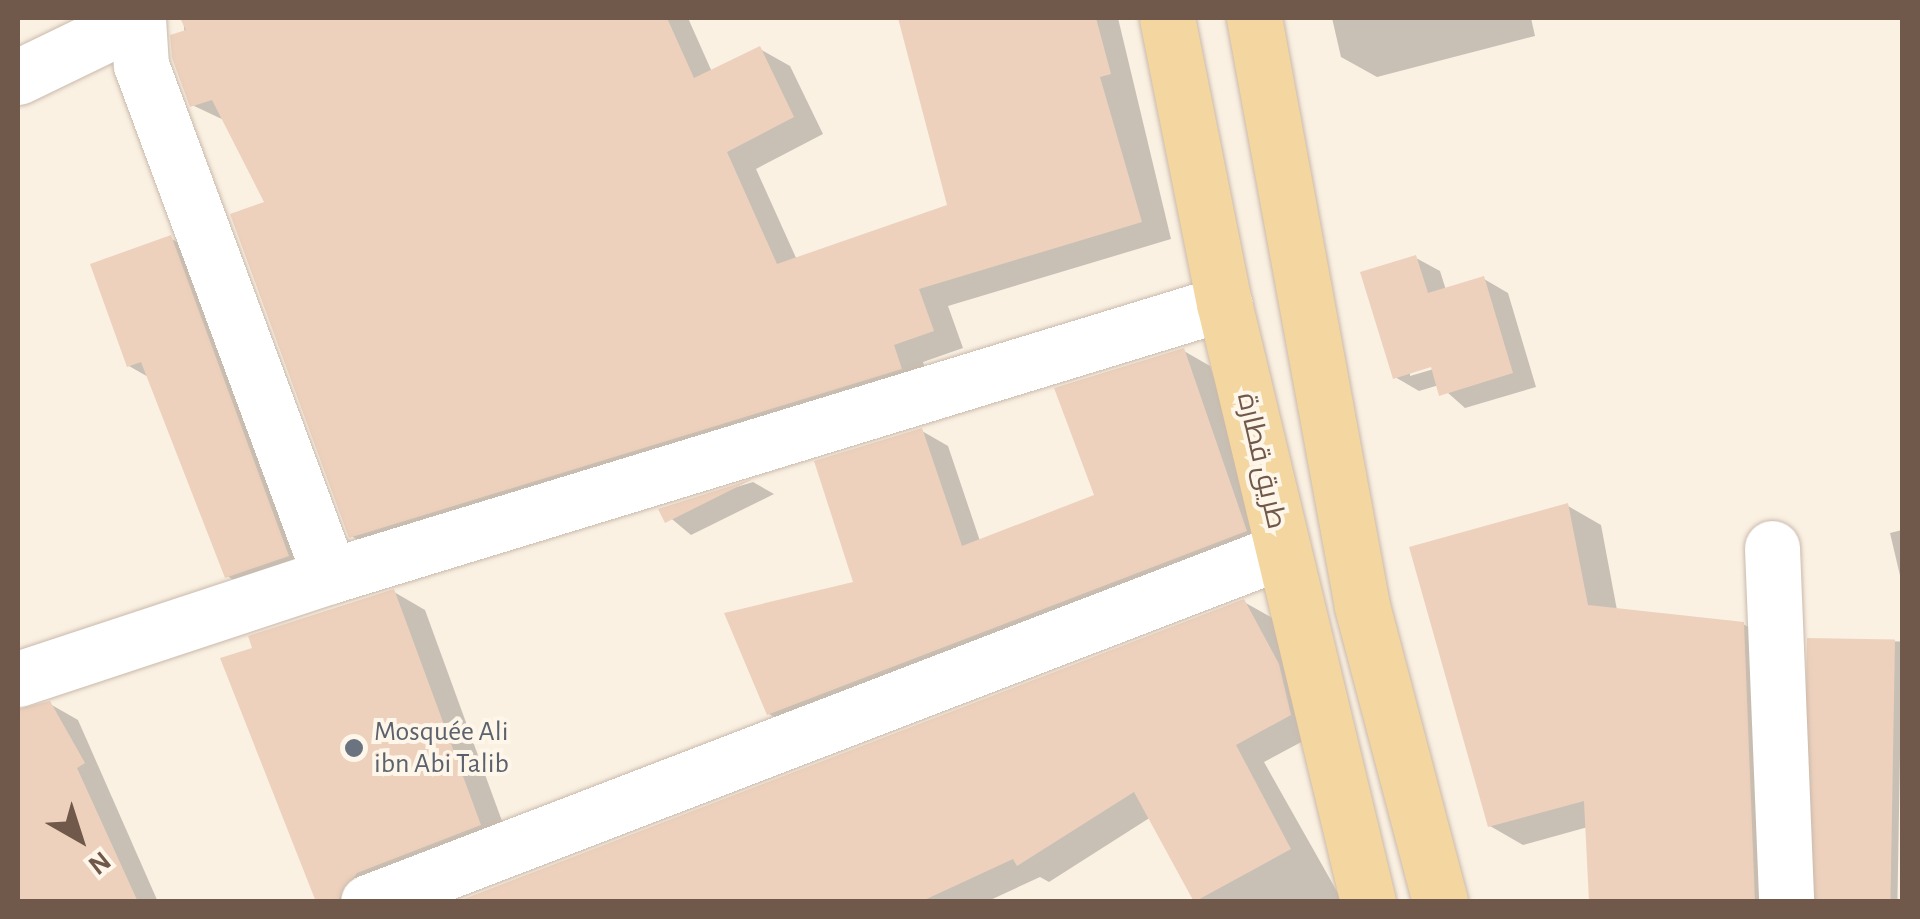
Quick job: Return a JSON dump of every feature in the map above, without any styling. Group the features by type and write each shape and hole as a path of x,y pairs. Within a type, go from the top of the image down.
{"main road":[{"name":"طريق قطارة","path":"1166,18 1224,303 1368,902"},
{"path":"1254,18 1362,606 1440,902"}],"street":[{"path":"18,78 139,18 141,66 330,576"},
{"path":"18,679 330,576 1224,303"},
{"path":"1772,548 1786,902"},
{"path":"368,902 1282,550"}],"building":[{"path":"180,18 667,18 694,78 760,46 794,117 727,152 777,264 947,205 898,18 1096,18 1111,74 1100,77 1142,222 919,289 934,331 894,345 902,369 349,538 230,214 264,202 212,100 190,107 172,58 170,35 186,30"},
{"path":"171,235 289,556 225,578 141,362 127,367 90,264"},
{"path":"1416,255 1428,293 1484,276 1513,373 1439,396 1431,367 1393,379 1360,272"},
{"path":"1184,348 1247,531 767,715 724,613 853,582 814,461 922,428 962,546 1094,495 1054,388"},
{"path":"753,479 665,523 658,509"},
{"path":"1568,503 1588,605 1744,622 1755,902 1589,902 1584,801 1488,827 1409,547"},
{"name":"Mosquée Ali ibn Abi Talib","path":"394,589 481,825 357,873 337,902 316,902 220,658 252,648 248,636"},
{"path":"1244,599 1279,664 1291,715 1236,745 1291,849 1194,902 1134,792 1017,866 1013,859 920,902 456,902"},
{"path":"1807,638 1895,640 1890,902 1802,902"},
{"path":"50,701 85,763 77,768 138,902 18,902 18,709"}],"place":[{"name":"Mosquée Ali ibn Abi Talib","path":"354,748"}]}
